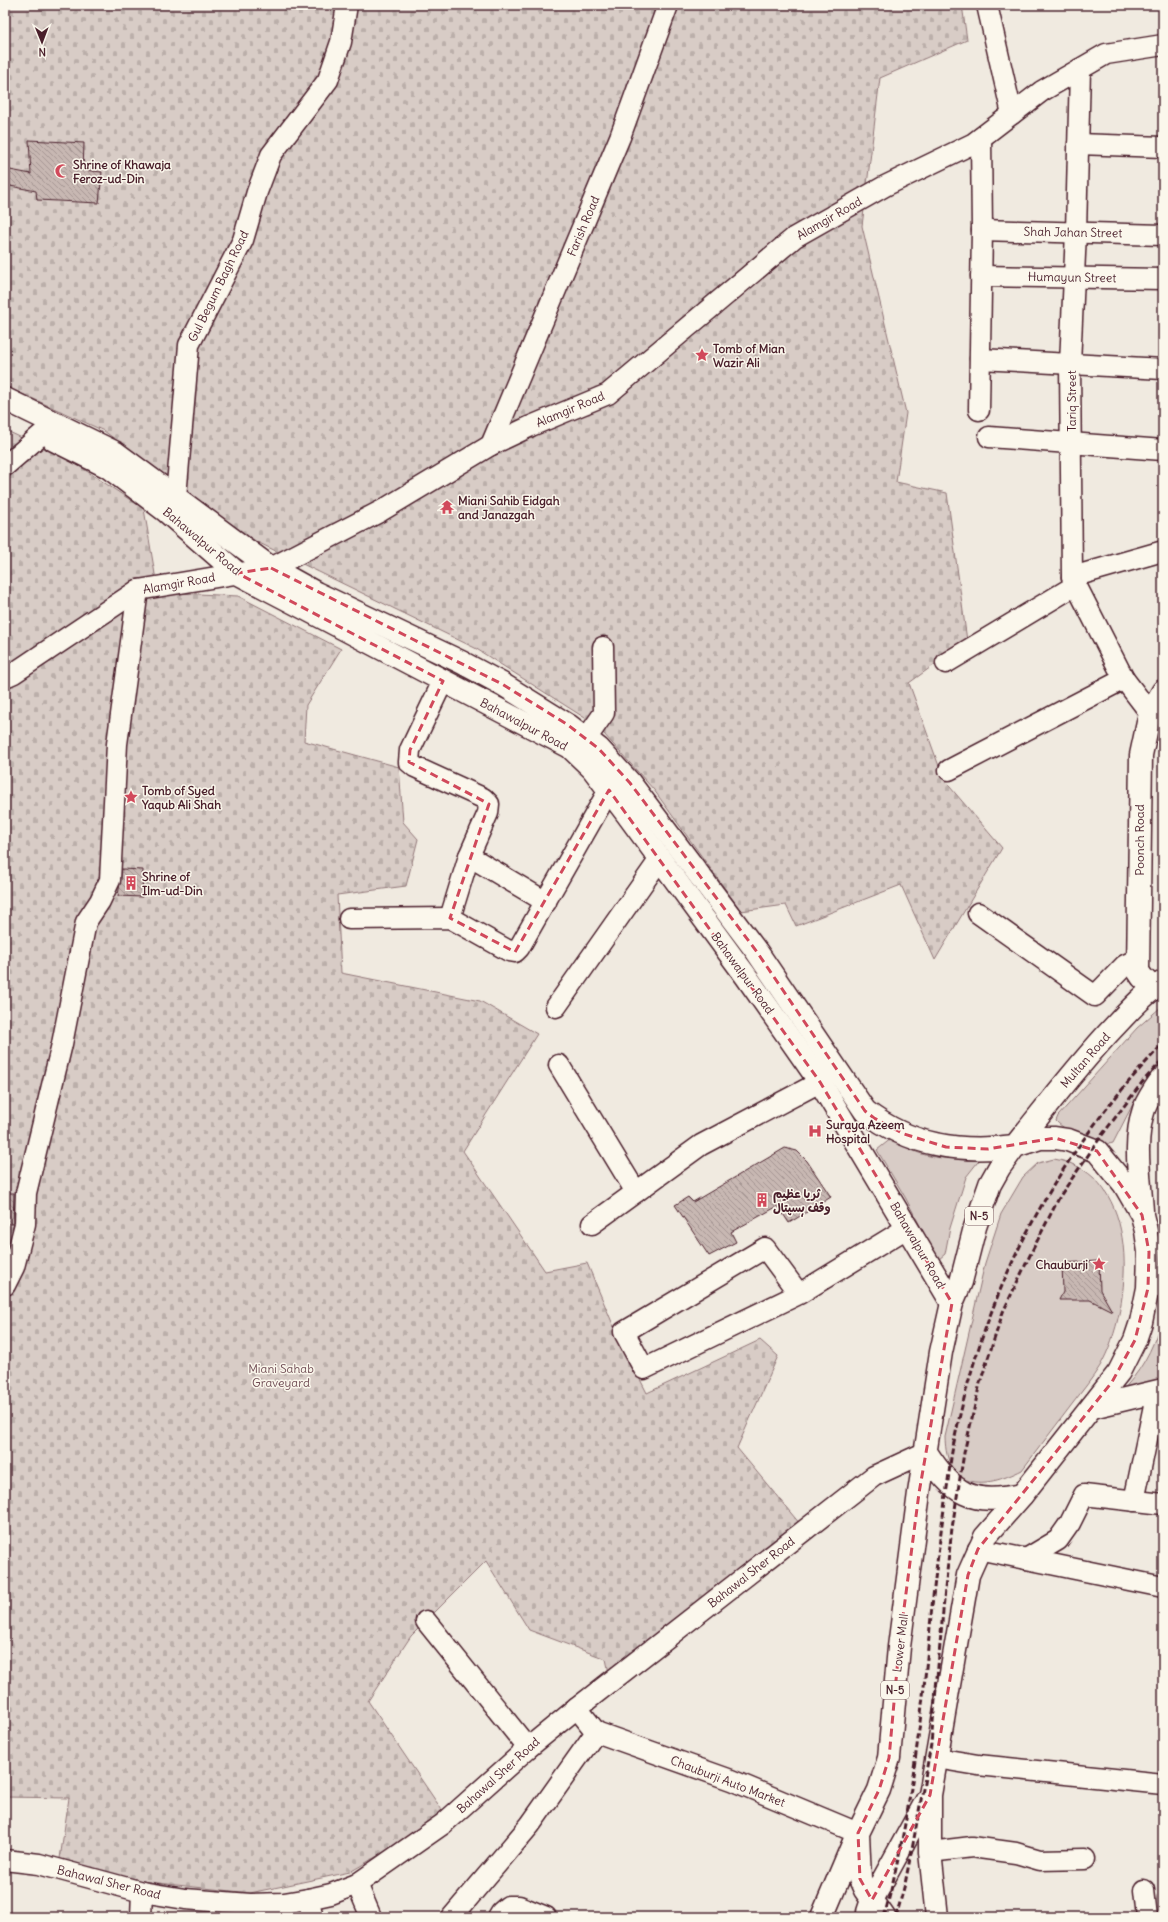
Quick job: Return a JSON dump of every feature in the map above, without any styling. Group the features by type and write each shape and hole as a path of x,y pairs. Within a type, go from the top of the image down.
{"main road":[{"name":"Bahawalpur Road","path":"5,399 116,453 271,568 316,594 461,662 502,684 568,725 599,749 630,783 757,952 865,1111 888,1127 920,1140 946,1148 988,1149 1015,1146 1040,1138 1068,1140 1097,1151 1124,1184 1142,1215"},
{"name":"Bahawalpur Road","path":"5,415 108,467 166,511 237,573 570,747 593,769 609,790 746,976 820,1082 952,1303"},
{"name":"Poonch Road","path":"1158,985 1142,977 1138,971 1140,755 1150,713 1163,691"},
{"name":"Multan Road","path":"1015,1146 1096,1046 1158,985"},
{"path":"1163,1077 1144,1108 1139,1126 1139,1163 1142,1215 1156,1287 1163,1304"},
{"name":"N-5","path":"926,1452 941,1352 952,1303 961,1282 975,1227 990,1184 999,1168 1015,1146"},
{"path":"937,1917 930,1852 930,1795 968,1575 978,1549 985,1537 1022,1495 1112,1382 1128,1357 1156,1287"},
{"path":"1092,1407 1160,1390"},
{"path":"926,1452 940,1475 952,1486 964,1493 981,1498 994,1499 1004,1499 1022,1495"},
{"name":"Lower Mall","path":"874,1911 860,1879 858,1833 879,1790 889,1758 899,1647 919,1493 926,1452"},
{"path":"874,1911 930,1795"},
{"path":"822,1917 858,1833"}],"street":[{"name":"Gul Begum Bagh Road","path":"176,497 189,345 242,240 256,192 271,155 328,80 341,42 347,5"},
{"name":"Farish Road","path":"491,445 620,137 668,5"},
{"path":"988,5 1012,114"},
{"name":"Alamgir Road","path":"5,677 14,673 138,590 271,568 381,511 491,445 531,426 608,394 795,237 885,186 974,143 1042,91 1106,54 1163,45"},
{"name":"Tariq Street","path":"1080,69 1076,232 1070,364 1074,581 1124,679 1150,713"},
{"path":"979,410 982,230 981,138"},
{"path":"1078,144 1163,147"},
{"name":"Shah Jahan Street","path":"982,230 1163,234"},
{"name":"Humayun Street","path":"981,276 1074,276 1163,279"},
{"path":"980,359 1163,369"},
{"path":"5,466 42,434"},
{"path":"989,437 1163,450"},
{"path":"946,663 1074,581 1163,551"},
{"path":"5,1285 14,1267 25,1224 26,1193 62,1044 86,922 100,901 110,880 117,744 138,590"},
{"path":"586,739 604,713 603,647"},
{"path":"949,770 1124,679"},
{"path":"443,680 410,750 409,762 415,767 483,798 489,804 488,813 470,856 450,918"},
{"path":"349,919 450,918 515,952 519,948 546,902 609,790"},
{"path":"470,856 546,902"},
{"path":"556,1007 660,859"},
{"path":"978,913 1095,996 1125,965 1138,959"},
{"path":"559,1065 636,1192"},
{"path":"592,1224 702,1145 820,1082"},
{"path":"799,1294 765,1248 624,1332 644,1369 799,1294 907,1228"},
{"path":"1134,1501 1160,1390"},
{"name":"Bahawal Sher Road","path":"5,1860 39,1864 142,1892 185,1899 250,1904 284,1903 310,1908 357,1884 443,1824 528,1748 577,1708 874,1476 926,1452"},
{"path":"1026,1559 1058,1540 1070,1523 1084,1494 1163,1504"},
{"path":"978,1549 1163,1587"},
{"path":"426,1621 528,1748"},
{"path":"452,1917 530,1825 596,1732 577,1708"},
{"name":"Chauburji Auto Market","path":"596,1732 731,1780 858,1833"},
{"path":"936,1758 978,1765 1163,1784"},
{"path":"930,1852 972,1847 1016,1853 1040,1860 1085,1859"},
{"path":"357,1884 371,1917"},
{"path":"1144,1890 1147,1917"},
{"path":"140,1917 142,1892"},
{"path":"498,1917 508,1906 518,1906 546,1917"}],"highlighted area":[{"path":"271,568 502,684 568,725 599,749 630,783 757,952 865,1111 874,1118 904,1134 946,1147 988,1149 1055,1138 1097,1151 1142,1215 1149,1252 1148,1288 1135,1340 1112,1382 978,1549 968,1575 930,1795 872,1900 860,1879 858,1833 879,1790 889,1758 899,1647 919,1493 952,1303 820,1082 609,790 515,952 450,918 489,804 409,762 410,750 443,681 237,573"}],"green space":[{"path":"5,5 962,5 967,40 880,78 862,226 906,413 896,482 947,493 967,641 909,683 944,780 1002,848 935,960 901,885 796,926 786,905 741,911 654,790 596,725 475,648 245,536 104,431 5,386"},
{"name":"Miani Sahab Graveyard","path":"5,430 73,462 144,509 158,592 238,596 341,649 306,705 304,741 399,767 403,822 418,839 406,886 337,895 341,973 480,1001 537,1034 463,1151 545,1271 587,1263 617,1334 647,1393 760,1340 778,1356 737,1448 805,1530 611,1682 606,1659 529,1630 486,1561 411,1636 368,1701 446,1816 350,1872 250,1893 58,1872 69,1798 5,1797"},
{"path":"1161,1007 1163,1010 1163,1069 1134,1102 1113,1143 1100,1143 1083,1138 1067,1130 1056,1121 1058,1116 1137,1028"},
{"path":"892,1138 903,1146 924,1155 956,1159 981,1158 966,1177 950,1228 945,1254 938,1260 905,1197 877,1150"},
{"path":"1054,1159 1083,1169 1104,1189 1117,1215 1123,1246 1124,1278 1120,1311 1111,1341 1100,1366 1022,1470 994,1481 969,1481 960,1476 952,1467 947,1454 945,1437 985,1263 1001,1214 1023,1177 1038,1163"},
{"path":"1161,1321 1163,1324 1163,1382 1118,1395 1126,1387 1145,1361 1158,1332"}],"building":[{"name":"Shrine of Khawaja Feroz-ud-Din","path":"29,140 84,143 83,170 102,172 99,203 37,200 36,191 5,185 5,169 31,174"},
{"name":"Shrine of Ilm-ud-Din","path":"122,869 143,870 142,897 118,896"},
{"name":"ثریا عظیم وقف ہسپتال","path":"785,1148 797,1151 807,1161 831,1197 789,1223 778,1206 731,1232 736,1242 709,1256 675,1205 688,1197 693,1202"},
{"path":"5,1193 14,1193 13,1224 5,1224"},
{"path":"1099,1261 1100,1290 1112,1311 1090,1300 1059,1300 1063,1292 1062,1263"}],"railway":[{"path":"884,1917 902,1840 915,1763 935,1578 951,1455 967,1386 984,1331 1005,1279 1029,1228 1057,1179 1089,1132 1124,1087 1163,1044"},
{"path":"896,1917 905,1884 931,1744 952,1528 964,1453 980,1383 1003,1312 1060,1196 1102,1135 1144,1080 1163,1060"}],"place":[{"name":"Shrine of Khawaja Feroz-ud-Din","path":"62,171"},
{"name":"Tomb of Mian Wazir Ali","path":"702,355"},
{"name":"Miani Sahib Eidgah and Janazgah","path":"447,507"},
{"name":"Tomb of Syed Yaqub Ali Shah","path":"131,797"},
{"name":"Shrine of Ilm-ud-Din","path":"131,883"},
{"name":"Suraya Azeem Hospital","path":"815,1131"},
{"name":"ثریا عظیم وقف ہسپتال","path":"762,1200"},
{"name":"Chauburji","path":"1099,1264"}]}
